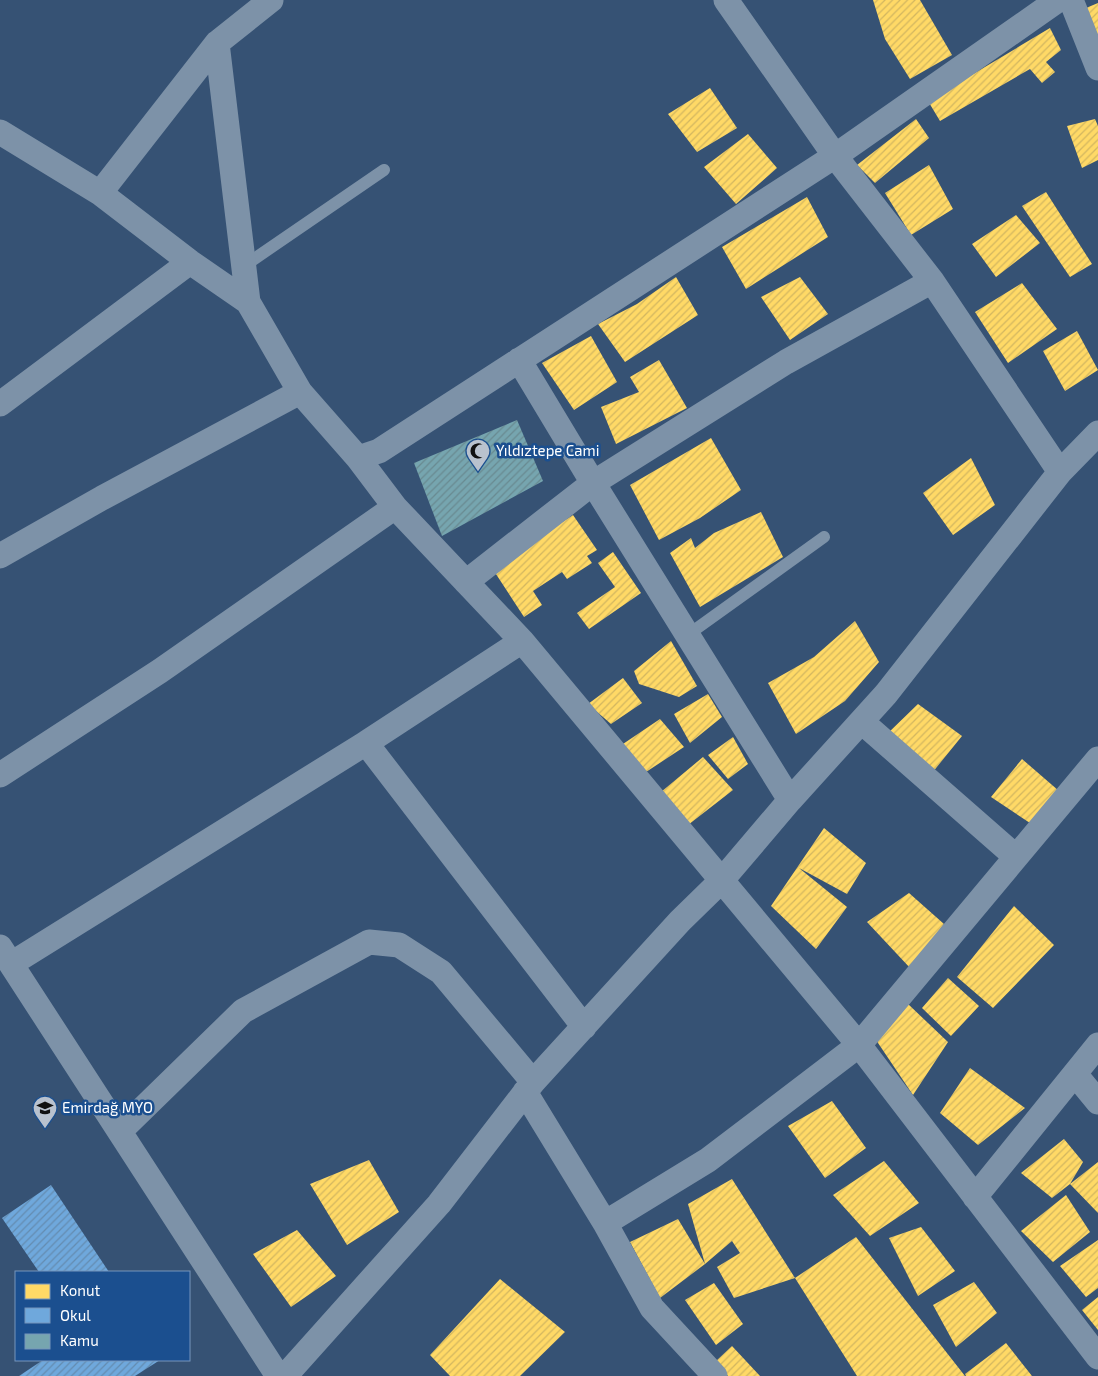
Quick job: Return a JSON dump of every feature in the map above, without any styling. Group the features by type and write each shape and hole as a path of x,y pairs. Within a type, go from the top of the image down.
{"street":[{"path":"100,194 217,43 271,0"},
{"path":"726,0 834,156 932,281 1060,472"},
{"path":"358,458 379,451 834,156 1058,0"},
{"path":"1071,0 1098,68"},
{"path":"217,43 248,302 300,392 358,458 395,507 522,642 859,1045 1098,1357"},
{"path":"0,132 100,194 190,262 248,302"},
{"path":"0,404 190,262"},
{"path":"466,582 593,483 786,362 932,281"},
{"path":"519,360 790,800"},
{"path":"0,556 102,498 300,392"},
{"path":"285,1376 439,1204 529,1087 680,921 722,880 790,800 862,722 1060,472 1093,448"},
{"path":"0,775 160,671 395,507"},
{"path":"278,1376 6,956 366,743 522,642"},
{"path":"862,722 1015,856"},
{"path":"366,743 584,1027"},
{"path":"605,1223 708,1160 859,1045 1098,759"},
{"path":"120,1131 243,1010 370,942 399,945 441,972 529,1087 652,1308 715,1376"},
{"path":"976,1197 1098,1046"},
{"path":"1075,1074 1098,1102"}],"lane":[{"path":"244,266 384,170"},
{"path":"689,634 824,537"}],"building: Konut":[{"path":"873,0 920,0 952,55 910,79 885,39"},
{"path":"1098,3 1098,37 1086,8"},
{"path":"1050,28 1061,50 1046,62 1055,72 1042,83 1030,69 940,121 928,101"},
{"path":"710,88 737,128 697,152 668,114"},
{"path":"916,119 929,138 875,183 857,165"},
{"path":"1095,119 1098,126 1098,160 1082,168 1067,126"},
{"path":"748,134 777,168 736,204 704,167"},
{"path":"929,165 953,209 911,235 885,193"},
{"path":"1046,192 1092,264 1070,277 1022,206"},
{"path":"807,197 828,237 746,289 722,247"},
{"path":"1016,215 1040,243 996,277 972,244"},
{"path":"676,277 698,315 625,362 598,324 637,304"},
{"path":"800,277 828,314 790,340 761,297"},
{"path":"1022,283 1057,329 1008,363 975,312"},
{"path":"1077,331 1098,370 1065,391 1043,351"},
{"path":"591,336 617,382 574,410 542,363"},
{"path":"659,360 687,408 616,444 601,407 639,392 630,377"},
{"path":"711,438 741,490 700,518 659,540 630,485"},
{"path":"971,458 995,505 953,535 923,493"},
{"path":"761,512 783,557 700,607 670,553 691,538 695,548 714,533"},
{"path":"573,515 597,550 587,556 592,563 567,579 562,572 533,591 542,605 524,617 492,568"},
{"path":"613,552 641,593 589,629 577,613 615,587 598,563"},
{"path":"855,621 879,662 845,701 796,734 768,683 814,657"},
{"path":"671,641 697,686 679,697 639,684 634,671"},
{"path":"623,678 642,703 611,724 588,704"},
{"path":"708,694 722,717 690,743 674,714"},
{"path":"918,704 962,736 932,773 887,734"},
{"path":"660,719 684,747 643,774 620,746"},
{"path":"733,737 748,764 728,779 708,755"},
{"path":"703,757 733,790 688,825 661,792"},
{"path":"1022,759 1059,791 1033,825 991,797"},
{"path":"824,828 866,863 847,894 799,868 847,907 816,949 771,906"},
{"path":"909,893 944,924 911,969 867,922"},
{"path":"1014,906 1054,945 993,1008 957,977"},
{"path":"948,978 979,1006 951,1036 922,1008"},
{"path":"908,1004 948,1042 913,1095 876,1040"},
{"path":"970,1068 1025,1108 978,1145 940,1113"},
{"path":"832,1101 866,1148 825,1178 788,1126"},
{"path":"1064,1139 1083,1162 1070,1184 1052,1198 1021,1173"},
{"path":"369,1160 399,1212 347,1245 310,1184"},
{"path":"884,1161 919,1203 870,1236 833,1195"},
{"path":"1098,1162 1098,1213 1070,1184"},
{"path":"732,1179 795,1278 734,1298 717,1267 740,1253 732,1241 705,1264 688,1204"},
{"path":"1066,1195 1090,1232 1053,1262 1021,1231"},
{"path":"678,1219 705,1264 660,1298 630,1242"},
{"path":"921,1227 955,1271 918,1296 889,1238"},
{"path":"297,1230 336,1276 291,1307 253,1254"},
{"path":"856,1237 965,1376 857,1376 795,1278"},
{"path":"1098,1240 1098,1288 1086,1297 1060,1266"},
{"path":"500,1279 565,1332 520,1376 450,1376 430,1355"},
{"path":"974,1282 997,1313 956,1347 933,1305"},
{"path":"714,1283 743,1324 716,1345 685,1300"},
{"path":"1098,1297 1098,1330 1082,1310"},
{"path":"1006,1343 1032,1376 966,1376 965,1374"},
{"path":"732,1346 760,1376 728,1376 715,1362"}],"building: Okul":[{"path":"51,1185 108,1271 38,1271 2,1218"},
{"path":"42,1361 158,1361 135,1376 19,1376"}],"building: Kamu":[{"name":"Yıldıztepe Cami","path":"517,420 543,481 442,536 414,463"}],"place":[{"name":"Yıldıztepe Cami","path":"478,472"},
{"name":"Emirdağ MYO","path":"45,1129"}]}
